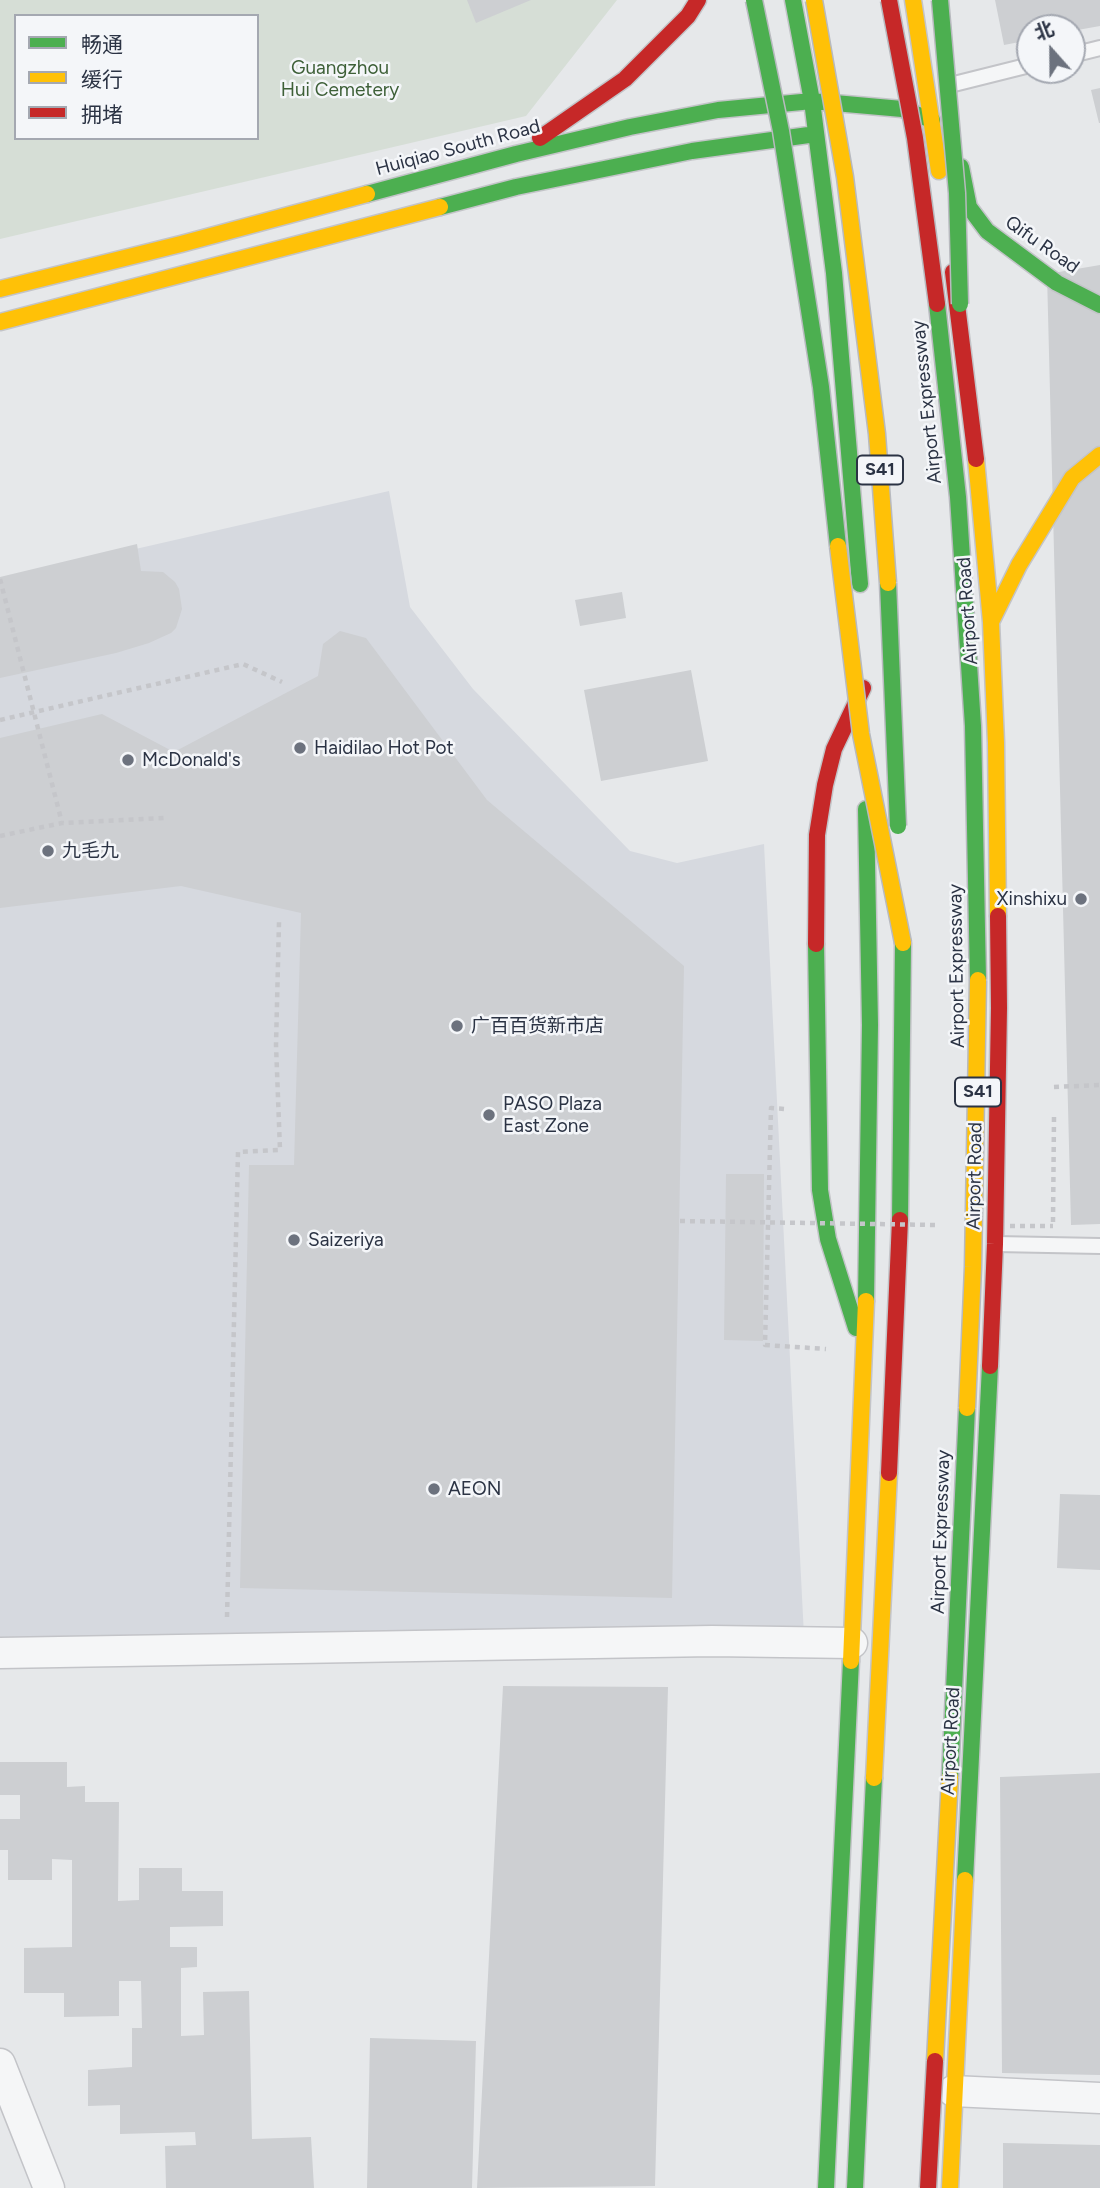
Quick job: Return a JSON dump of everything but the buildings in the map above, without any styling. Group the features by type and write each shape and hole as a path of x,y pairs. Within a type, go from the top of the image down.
{"main road":[{"path":"516,154 625,79 680,24 698,0"},
{"path":"754,0 781,131 821,387 859,721 903,943"},
{"path":"793,0 817,134 834,273 849,437 864,686 870,1025 865,1352 826,2188"},
{"name":"S41","path":"814,0 845,177 877,434 888,588 903,943 902,1200 855,2188"},
{"name":"Airport Expressway","path":"889,0 915,138 945,363 958,497 973,726 979,1027 973,1267 959,1609 928,2188"},
{"name":"Airport Road","path":"913,0 970,402 991,622 996,743 999,1007 995,1244 950,2188"},
{"path":"940,0 957,193 973,726"},
{"path":"917,25 943,87"},
{"name":"Qifu Road","path":"943,87 969,207 987,231 1057,284 1100,305"},
{"name":"Huiqiao South Road","path":"0,289 181,244 516,154 630,127 718,110 812,101 902,109 932,120"},
{"path":"0,322 333,233 542,181 692,151 817,134"},
{"path":"991,622 1019,565 1072,478 1100,455"},
{"path":"864,686 834,749 825,785 817,835 815,891 820,1189 831,1250 865,1352"}],"street":[{"path":"0,1654 712,1641 852,1643"},
{"path":"0,2064 49,2188"},
{"path":"953,2091 1100,2098"}],"lane":[{"path":"943,87 1016,69"},
{"path":"995,1244 1100,1246"}],"path":[{"path":"0,579 62,823"},
{"path":"0,719 243,664 282,682"},
{"path":"0,836 62,823 166,818"},
{"path":"226,1650 238,1152 279,1150 276,1045 278,922"},
{"path":"1054,1087 1100,1085"},
{"path":"771,1108 765,1345 865,1352"},
{"path":"999,1226 1053,1226 1054,1117"},
{"path":"680,1222 945,1225"}],"shaded area":[{"path":"389,491 410,607 473,689 630,851 677,863 764,844 804,1636 0,1647 0,580"}],"green space":[{"name":"Guangzhou Hui Cemetery","path":"0,0 617,0 526,116 0,239"}],"traffic: fast":[{"path":"754,0 781,131 821,387 838,546"},
{"path":"793,0 812,101 834,273 860,584"},
{"path":"940,0 957,193 960,304"},
{"path":"367,194 516,154 630,127 718,110 812,101 902,109 932,120"},
{"path":"440,207 516,187 692,151 816,134"},
{"path":"961,167 969,207 987,231 1057,283 1100,305"},
{"path":"937,304 958,497 973,726 978,980"},
{"path":"888,583 898,826"},
{"path":"866,809 870,1025 866,1301"},
{"path":"900,1220 903,943"},
{"path":"816,944 820,1190 828,1239 856,1328"},
{"path":"965,1880 990,1366"},
{"path":"950,1777 967,1408"},
{"path":"826,2188 851,1661"},
{"path":"855,2188 874,1778"}],"traffic: slow":[{"path":"814,0 845,177 877,434 888,583"},
{"path":"913,0 939,171"},
{"path":"0,289 367,194"},
{"path":"0,322 440,207"},
{"path":"991,622 1019,565 1072,478 1100,455"},
{"path":"976,459 991,622 996,743 998,916"},
{"path":"838,546 861,734 903,943"},
{"path":"967,1408 973,1267 978,980"},
{"path":"851,1661 866,1301"},
{"path":"874,1778 889,1473"},
{"path":"935,2061 950,1777"},
{"path":"950,2188 965,1880"}],"traffic: jam":[{"path":"540,138 625,79 688,16 698,0"},
{"path":"889,0 915,138 937,304"},
{"path":"953,272 976,459"},
{"path":"816,944 817,835 825,785 834,749 863,688"},
{"path":"990,1366 995,1244 998,916"},
{"path":"889,1473 900,1220"},
{"path":"928,2188 935,2061"}],"place":[{"name":"Haidilao Hot Pot","path":"300,748"},
{"name":"McDonald's","path":"128,760"},
{"name":"九毛九","path":"48,851"},
{"name":"Xinshixu","path":"1081,899"},
{"name":"广百百货新市店","path":"457,1026"},
{"name":"PASO Plaza East Zone","path":"489,1115"},
{"name":"Saizeriya","path":"294,1240"},
{"name":"AEON","path":"434,1489"}]}
